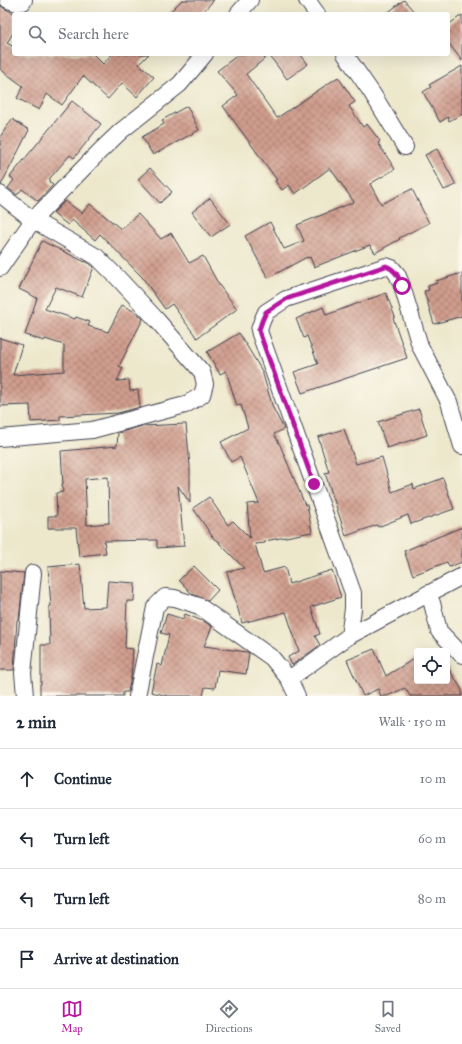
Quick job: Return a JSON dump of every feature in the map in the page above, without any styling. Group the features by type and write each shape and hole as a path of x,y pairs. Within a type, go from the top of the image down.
{"street":[{"path":"8,0 17,3 23,2 24,0"},
{"path":"240,12 250,0"},
{"path":"307,0 315,12"},
{"path":"0,268 33,220 100,151 180,84 203,56"},
{"path":"346,56 372,93 405,147"},
{"path":"0,194 33,220 97,257 162,325 202,372 205,384 202,395 185,406 92,430 0,438"},
{"path":"349,636 353,609 353,593 260,334 259,330 266,312 286,299 386,266 392,268 397,274 402,286 420,346 456,400 462,446"},
{"path":"25,696 23,673 33,573"},
{"path":"289,678 349,636 462,576"},
{"path":"427,594 432,603 439,631 462,655"},
{"path":"137,696 154,608 165,597 175,598 199,606 272,658 289,678 297,696"}],"building":[{"path":"182,0 214,0 203,12 170,12"},
{"path":"404,0 414,12 389,12"},
{"path":"0,5 12,12 12,34 7,43 12,46 12,56 95,56 103,64 110,56 147,56 139,64 154,77 137,97 122,83 108,99 83,76 62,105 47,94 39,110 17,98 23,86 0,69"},
{"path":"462,15 462,61 450,45 450,24"},
{"path":"236,56 268,56 246,74 277,118 338,77 355,102 349,106 363,127 367,124 380,141 378,143 395,169 370,184 381,204 412,189 429,223 399,238 400,239 375,253 370,245 314,267 310,257 307,257 268,278 245,236 270,222 284,249 304,241 297,225 354,202 330,168 295,194 289,185 282,190 275,181 277,180 223,106 238,95 217,71"},
{"path":"270,56 302,56 308,64 287,79"},
{"path":"462,66 462,114 449,121 448,117 440,122 423,92 431,87 429,85"},
{"path":"72,101 101,124 74,158 70,155 50,178 49,182 53,185 38,201 22,189 17,195 8,188 14,180 10,177"},
{"path":"187,106 199,130 153,155 142,137 164,124 162,120"},
{"path":"12,119 29,130 0,185 0,137"},
{"path":"437,149 456,185 444,190 425,155"},
{"path":"150,168 172,192 160,203 138,179"},
{"path":"210,198 230,224 211,237 192,212"},
{"path":"65,201 82,213 90,204 121,229 138,214 161,239 171,233 189,263 203,256 219,285 237,309 197,338 172,304 165,309 142,277 100,234 95,240 72,220 68,225 53,213"},
{"path":"42,241 85,261 94,267 82,297 56,287 45,309 75,319 76,317 90,322 88,326 108,332 122,305 137,313 143,319 119,366 123,368 117,381 129,380 130,391 138,390 140,407 118,413 60,416 60,420 31,422 30,405 0,406 0,338 22,345 13,375 64,371 64,345 25,335 37,298 19,289"},
{"path":"462,273 462,316 434,324 424,291 429,290 428,286 437,283 436,281"},
{"path":"386,293 407,358 302,393 294,372 318,364 307,336 304,338 296,319 323,307 326,315"},
{"path":"239,333 262,371 273,408 284,429 274,434 305,505 307,505 312,532 255,544 263,573 285,567 289,584 332,570 341,597 311,607 320,634 315,636 320,645 292,665 288,657 299,651 286,612 242,623 227,572 244,568 219,543 220,542 214,539 193,508 209,497 228,525 233,521 250,538 247,504 259,503 240,457 231,462 221,442 248,428 241,405 237,406 226,371 220,374 207,352"},
{"path":"419,409 427,435 387,448 378,422"},
{"path":"186,424 190,466 190,503 178,486 184,546 157,548 157,540 104,541 106,553 79,556 76,528 48,528 48,516 57,516 56,493 63,492 61,451 117,446 118,433 142,426","holes":["108,477 109,523 87,525 85,479"]},
{"path":"344,429 356,464 382,457 392,492 413,484 414,489 443,478 454,509 411,524 408,515 378,527 377,525 346,536 325,473 329,472 318,437"},
{"path":"462,527 462,562 449,567 447,562 413,575 404,551"},
{"path":"80,564 84,608 106,607 108,581 135,583 134,601 127,601 125,648 133,649 131,677 128,692 123,692 123,696 40,696 41,645 50,645 49,606 51,606 48,567"},
{"path":"194,566 218,590 208,601 192,594 179,580"},
{"path":"0,571 24,573 19,620 17,620 14,670 0,670"},
{"path":"167,614 183,619 185,614 205,622 212,627 204,646 249,653 246,674 218,670 215,688 205,687 203,696 168,696 151,692 157,664 162,666 169,635 161,633"},
{"path":"374,649 386,676 414,659 414,684 450,684 450,671 462,690 462,696 410,696 405,688 387,696 381,696 378,689 363,696 347,660"}],"route":[{"path":"314,484 260,334 259,330 266,312 286,299 386,266 392,268 397,274 402,286"}]}
